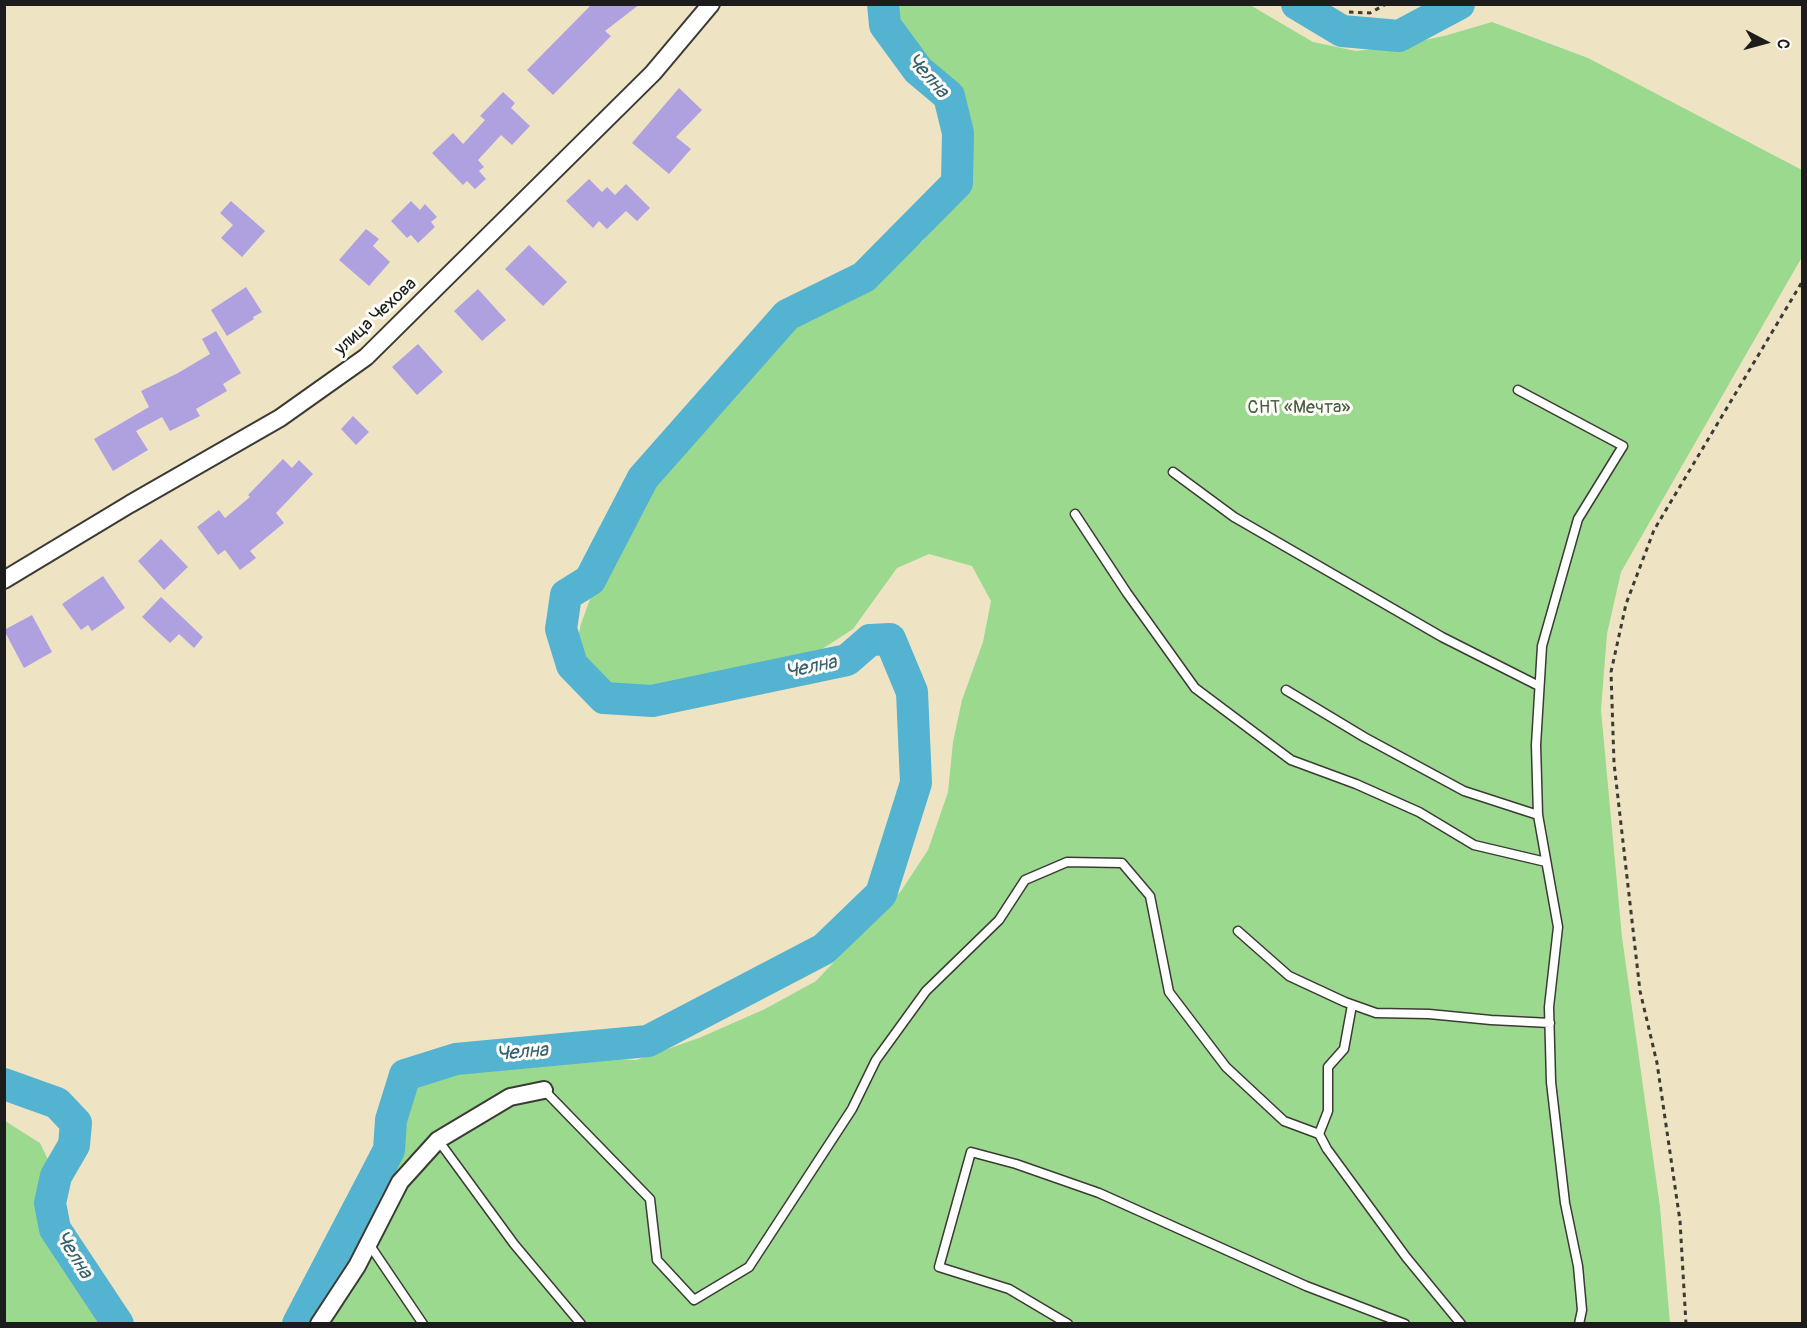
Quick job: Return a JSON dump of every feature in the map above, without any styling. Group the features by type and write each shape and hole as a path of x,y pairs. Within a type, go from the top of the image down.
{"street":[{"name":"улица Чехова","path":"4,580 280,418 366,357 653,73 711,4"},
{"path":"325,1322 369,1244 400,1182 438,1140 510,1097 544,1090"}],"lane":[{"path":"1518,390 1623,446 1578,519 1542,645 1536,745 1538,815 1558,927 1549,1007 1551,1082 1565,1203 1578,1266 1582,1310 1579,1323"},
{"path":"1173,472 1234,517 1442,637 1539,686"},
{"path":"1075,514 1127,593 1195,688 1291,760 1356,784 1419,812 1474,845 1546,862"},
{"path":"1286,690 1364,737 1464,791 1538,815"},
{"path":"544,1090 650,1199 657,1260 694,1300 749,1267 852,1109 876,1060 926,991 999,920 1025,880 1067,862 1122,863 1150,896 1170,992 1226,1067 1284,1121 1319,1134 1327,1149 1406,1257 1461,1323"},
{"path":"1238,931 1289,976 1352,1005 1376,1012 1550,1023"},
{"path":"1319,1134 1328,1111 1328,1067 1344,1049 1352,1005"},
{"path":"438,1140 514,1244 581,1323"},
{"path":"1068,1323 1009,1289 939,1267 971,1152 1016,1164 1099,1193 1306,1286 1405,1323"},
{"path":"369,1244 423,1323"}],"path":[{"path":"1349,12 1370,13 1386,4"},
{"path":"1686,1323 1677,1200 1658,1063 1639,980 1614,764 1611,672 1626,604 1654,530 1803,282"}],"green space":[{"name":"СНТ «Мечта»","path":"880,5 1250,5 1313,42 1356,51 1444,36 1492,22 1588,58 1802,170 1802,257 1621,572 1607,634 1601,710 1622,937 1660,1207 1670,1323 295,1324 318,1282 367,1169 416,1076 434,1065 474,1057 563,1056 636,1060 699,1038 765,1009 816,981 901,891 928,850 948,792 953,742 962,700 983,642 991,601 972,566 929,554 897,568 853,629 799,664 752,690 724,697 679,699 631,707 613,706 589,692 573,658 581,624 602,566 653,475 743,371 831,300 923,241 948,207 952,175 948,126 941,102 885,43"},
{"path":"5,1121 40,1143 60,1184 63,1230 95,1291 125,1323 5,1323"}],"building":[{"path":"592,4 640,4 605,31 611,36 553,95 527,70"},
{"path":"679,88 702,110 676,137 691,149 669,174 632,143"},
{"path":"503,92 515,103 511,108 530,126 512,145 501,135 478,160 484,167 479,171 486,179 475,189 467,181 463,185 432,153 453,133 463,144 485,120 480,116"},
{"path":"589,179 602,192 607,187 615,195 626,184 650,208 637,221 626,211 607,229 599,221 593,228 566,201"},
{"path":"231,201 265,231 242,257 221,238 233,225 220,213"},
{"path":"411,201 420,210 425,204 437,217 431,222 435,227 418,243 411,235 407,238 391,221"},
{"path":"366,229 379,239 373,246 390,262 369,286 339,260"},
{"path":"529,245 567,282 543,306 505,269"},
{"path":"246,287 262,312 227,336 211,310"},
{"path":"478,289 506,320 482,341 454,311"},
{"path":"216,331 241,373 223,384 227,391 196,409 200,416 170,431 162,417 136,431 148,450 113,471 94,439 149,407 141,391 210,354 202,339"},
{"path":"418,344 443,372 417,395 392,367"},
{"path":"353,416 369,432 356,445 341,429"},
{"path":"283,459 292,468 299,460 313,474 276,513 284,523 250,551 256,558 240,570 225,550 218,555 197,527 219,510 225,518 250,497 248,495"},
{"path":"161,539 188,567 164,590 138,561"},
{"path":"103,576 125,608 92,631 88,625 81,630 62,604"},
{"path":"161,597 203,637 194,648 179,634 170,643 142,617"},
{"path":"32,615 52,652 24,668 4,630"}],"waterway":[{"name":"Челна","path":"298,1324 389,1150 391,1120 405,1075 456,1059 648,1041 824,949 881,894 916,783 912,692 890,639 870,640 847,660 652,701 604,698 572,665 561,629 566,595 590,580 643,478 787,315 864,277 957,183 958,133 949,96 918,70 885,25 883,4"},
{"name":"Челна","path":"1297,4 1342,31 1399,36 1459,4"},
{"name":"Челна","path":"4,1084 57,1103 76,1123 74,1145 56,1176 50,1203 55,1229 118,1324"}]}
